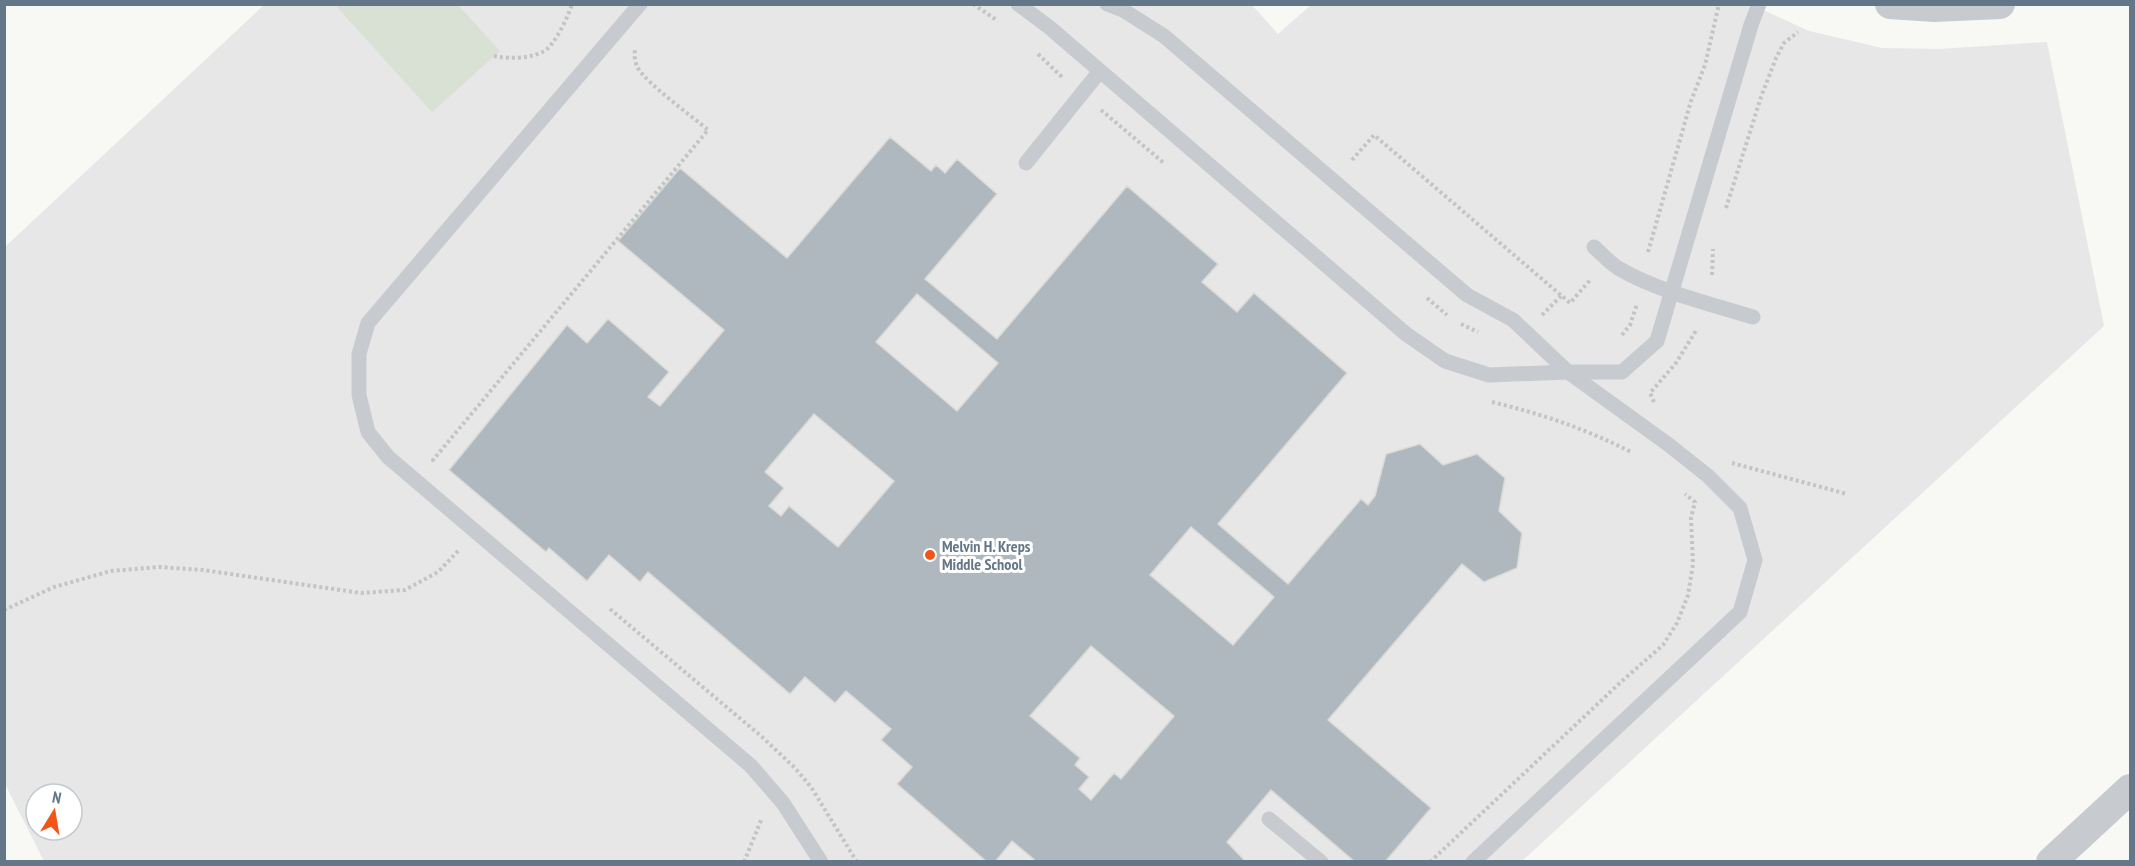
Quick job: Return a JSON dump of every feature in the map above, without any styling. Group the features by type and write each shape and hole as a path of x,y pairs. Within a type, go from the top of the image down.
{"street":[{"path":"1890,4 1934,8 2000,4"},
{"path":"2051,861 2130,789"}],"lane":[{"path":"640,4 368,323 359,354 360,395 368,432 388,457 751,766 783,803 821,861"},
{"path":"1018,4 1049,27 1406,334 1445,361 1489,375 1622,372 1657,341 1751,25 1760,4"},
{"path":"1107,4 1123,10 1164,36 1467,295 1513,320 1568,372 1669,445 1708,476 1740,508 1755,560 1740,612 1473,861"},
{"path":"1026,163 1100,71"},
{"path":"1594,247 1617,268 1671,291 1753,317"},
{"path":"1269,819 1321,861"}],"path":[{"path":"494,56 511,59 529,56 546,49 567,20 573,4"},
{"path":"1648,252 1691,101 1705,65 1719,4"},
{"path":"1723,217 1761,97 1776,58 1784,43 1798,33"},
{"path":"441,467 433,460 708,130 638,69 634,56 638,41"},
{"path":"1101,110 1173,171"},
{"path":"1352,160 1374,135 1570,303 1592,278"},
{"path":"1712,275 1716,239"},
{"path":"1548,322 1541,316 1561,296"},
{"path":"1617,342 1630,325 1638,300"},
{"path":"1657,408 1650,393 1676,363 1697,329"},
{"path":"1489,401 1544,415 1596,434 1635,454"},
{"path":"1725,461 1847,495"},
{"path":"1430,861 1663,645 1677,622 1688,595 1693,564 1691,518 1695,502 1678,488"},
{"path":"4,610 54,587 111,571 160,567 203,570 361,593 405,590 438,572 459,550"},
{"path":"609,608 761,736 795,768 811,787 857,861"},
{"path":"744,861 763,815"}],"shaded area":[{"name":"Melvin H. Kreps Middle School","path":"1251,4 1278,34 1311,5 1750,4 1809,31 1882,48 1939,49 2047,42 2104,326 1522,861 44,861 34,842 84,842 84,782 24,782 24,822 5,784 5,247 264,5"},
{"path":"337,5 458,5 500,51 432,112"}],"building":[{"name":"Melvin H. Kreps Middle School","path":"890,137 931,171 936,165 945,173 957,159 997,194 925,279 997,339 1127,186 1218,264 1202,282 1237,312 1254,293 1347,373 1218,524 1288,584 1361,499 1368,505 1375,496 1386,454 1420,444 1443,465 1477,454 1505,478 1499,511 1522,533 1517,568 1484,582 1462,564 1328,720 1431,808 1385,862 1355,862 1271,790 1227,842 1246,862 1037,862 1012,841 995,862 987,862 897,784 912,767 881,740 891,729 846,691 835,703 805,677 790,694 648,572 640,582 609,555 587,581 549,548 546,552 449,470 567,325 587,343 608,319 669,372 648,397 660,406 724,330 618,241 680,168 787,258","holes":["917,294 998,363 957,411 876,342","814,414 894,481 838,547 789,506 781,516 769,506 784,488 765,472","1191,527 1274,597 1233,645 1150,575","1091,646 1174,716 1121,779 1114,773 1091,800 1079,789 1089,777 1075,765 1080,758 1030,716"]}],"place":[{"name":"Melvin H. Kreps Middle School","path":"930,555"}]}
